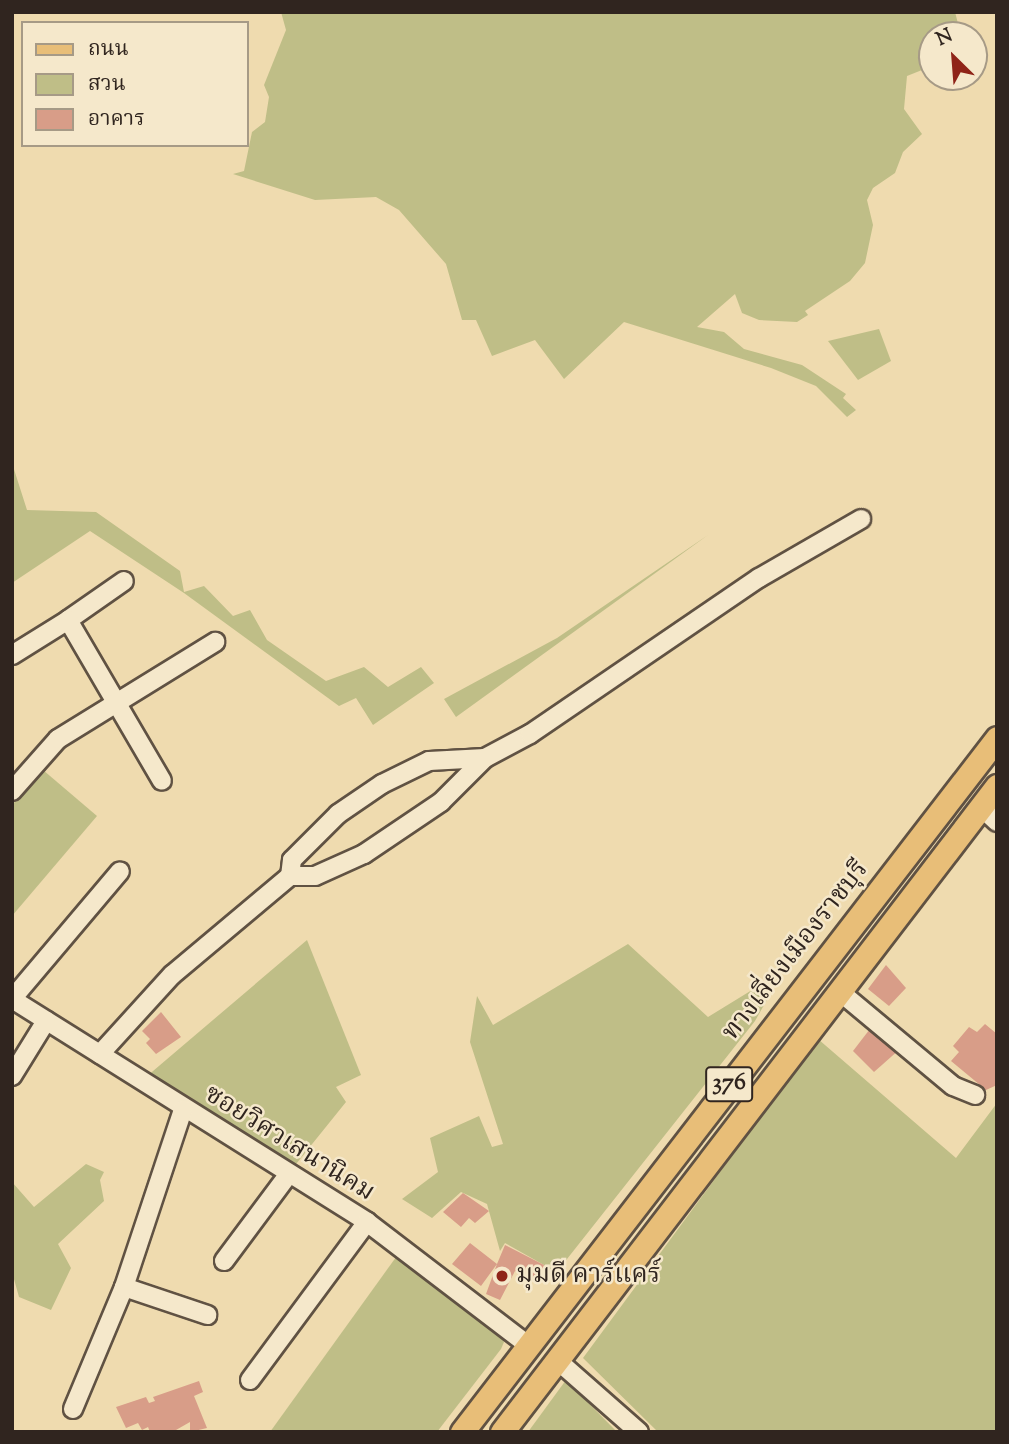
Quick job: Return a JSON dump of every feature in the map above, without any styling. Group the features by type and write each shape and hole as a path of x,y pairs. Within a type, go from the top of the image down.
{"main road":[{"name":"ทางเลี่ยงเมืองราชบุรี","path":"462,1432 997,738"},
{"name":"376","path":"502,1432 839,990 989,815 997,786"}],"street":[{"path":"100,1054 172,975 290,876 315,876 364,853 441,802 485,758 530,734 759,578 861,519"},
{"path":"12,655 124,581"},
{"path":"68,620 162,780"},
{"path":"12,790 58,739 215,642"},
{"path":"290,876 292,860 338,814 382,784 429,761 485,758"},
{"path":"12,999 120,871"},
{"path":"839,990 953,1086 975,1095"},
{"name":"ซอยวิศวเสนานิคม","path":"12,999 183,1110 367,1222 528,1346"},
{"path":"12,1076 46,1021"},
{"path":"74,1409 124,1287 183,1110"},
{"path":"224,1261 288,1175"},
{"path":"250,1380 367,1222"},
{"path":"124,1287 206,1315"},
{"path":"557,1360 639,1432"}],"green space":[{"path":"281,12 955,12 957,21 918,21 918,72 907,76 904,109 922,134 903,152 895,173 873,188 867,200 873,225 865,263 850,281 805,311 808,315 797,322 759,320 742,313 735,294 697,327 724,332 744,349 802,365 846,394 843,398 856,410 847,417 816,386 771,368 624,322 564,379 535,340 492,356 476,320 462,320 446,264 399,210 376,197 315,200 233,174 244,171 252,132 265,122 269,97 264,85 286,30"},
{"path":"879,329 891,361 858,380 828,341"},
{"path":"12,463 27,510 96,512 180,571 184,592 204,586 233,616 250,610 267,640 326,681 364,667 388,687 421,667 434,683 373,725 356,698 339,706 184,593 90,531 12,583"},
{"path":"708,535 456,717 444,699 557,638"},
{"path":"43,770 97,816 12,916 12,805"},
{"path":"307,940 361,1075 336,1087 346,1102 292,1169 146,1077"},
{"path":"628,944 708,1017 752,990 772,991 755,1021 552,1278 544,1265 505,1243 500,1251 487,1204 461,1192 432,1218 402,1199 438,1172 430,1138 479,1116 492,1147 503,1144 470,1042 477,996 493,1025"},
{"path":"818,1039 956,1158 997,1103 997,1432 658,1432 583,1358"},
{"path":"86,1164 104,1172 100,1180 104,1201 58,1244 71,1268 51,1310 19,1297 12,1272 12,1182 34,1207"},
{"path":"399,1253 500,1332 504,1342 501,1349 437,1432 270,1432"},
{"path":"566,1380 617,1432 528,1432"}],"building":[{"path":"886,965 906,988 889,1006 868,989"},
{"path":"161,1012 181,1037 156,1054 146,1043 150,1039 142,1031"},
{"path":"985,1024 997,1034 997,1085 986,1090 951,1061 959,1052 953,1046 969,1027 977,1032"},
{"path":"873,1025 900,1049 874,1072 853,1051"},
{"path":"463,1193 489,1211 475,1223 469,1218 461,1227 443,1212"},
{"path":"470,1243 497,1264 481,1286 452,1264"},
{"name":"มุมดี คาร์แคร์","path":"505,1245 544,1265 537,1281 515,1271 500,1300 486,1294"},
{"path":"199,1381 203,1392 194,1396 207,1428 190,1432 190,1422 176,1430 150,1432 148,1427 142,1430 138,1423 126,1428 116,1407 146,1397 149,1403 155,1401 153,1397"}],"place":[{"name":"มุมดี คาร์แคร์","path":"502,1276"}]}
